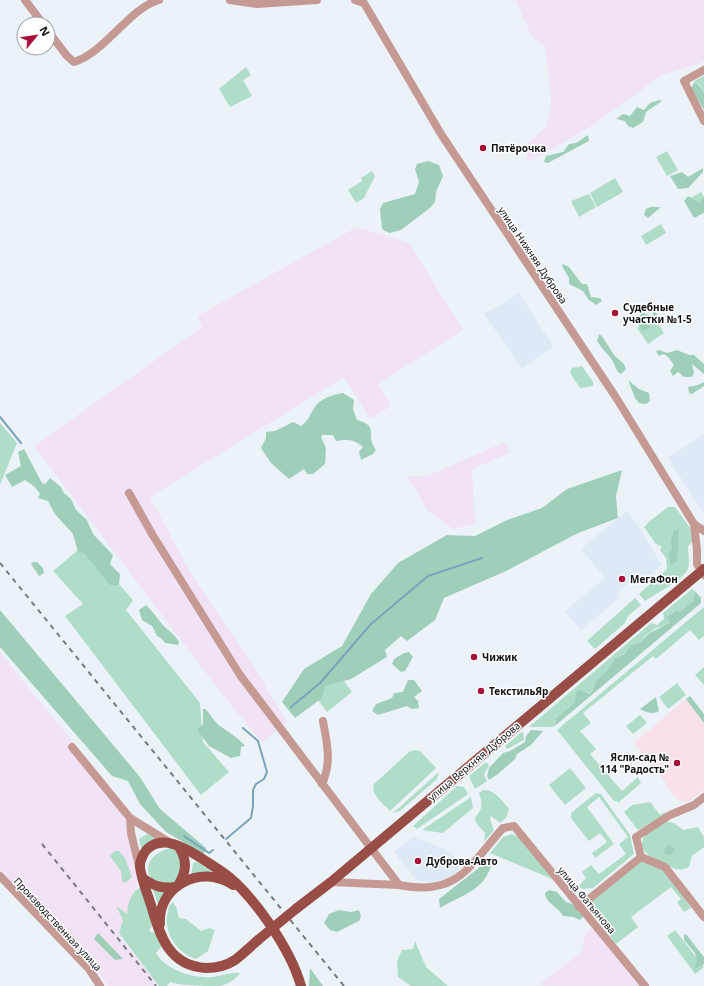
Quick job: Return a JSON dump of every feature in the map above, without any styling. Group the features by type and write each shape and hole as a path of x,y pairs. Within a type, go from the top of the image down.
{"main road":[{"name":"улица Верхняя Дуброва","path":"164,941 171,953 182,962 198,967 211,968 223,966 234,960 331,882 371,847 690,582 703,574"},
{"path":"164,941 156,923 140,866 143,854 149,847 157,843 169,842 179,846 231,878 247,896 282,942 292,960 301,986"},
{"path":"164,941 160,923 161,908 168,893 184,876 186,864 179,846"},
{"path":"144,880 154,886 165,888 177,885 198,876 215,878 230,883 247,896"}],"street":[{"path":"25,0 37,16"},
{"path":"56,41 67,56 74,62 83,59 149,3 159,0"},
{"path":"230,0 257,4 317,0"},
{"name":"улица Нижняя Дуброва","path":"355,0 364,3 441,134 617,399 694,524 704,531"},
{"path":"704,70 684,81 704,121"},
{"path":"129,493 152,534 240,674 400,885"},
{"name":"улица Нижняя Дуброва","path":"694,524 697,550 696,559 703,574"},
{"path":"697,550 704,541"},
{"path":"690,582 696,559"},
{"path":"322,784 328,771 328,754 323,721"},
{"path":"72,747 130,818 169,842"},
{"path":"641,857 636,837 670,816 694,806 704,797"},
{"path":"130,818 131,833 140,866"},
{"name":"улица Фатьянова","path":"400,885 416,888 438,887 458,879 503,828 514,826 645,986"},
{"path":"580,907 641,857"},
{"path":"641,857 665,867 704,917"},
{"name":"Производственная улица","path":"0,876 88,969 100,986"},
{"path":"331,882 400,885"}],"shaded area":[{"path":"515,0 704,0 704,62 662,75 590,127 541,155 527,161 526,145 546,127 550,113 551,97 545,46 532,37"},
{"path":"357,227 409,243 463,330 378,384 391,406 370,419 344,377 150,497 191,574 251,662 287,722 262,743 215,685 34,446 202,327 197,316"},
{"path":"519,293 553,346 551,349 522,369 484,314"},
{"path":"704,434 704,514 668,458"},
{"path":"505,442 510,453 472,469 475,524 453,529 428,511 407,476 427,476"},
{"path":"627,511 641,530 662,565 640,583 632,580 619,591 618,599 581,630 565,611 605,578 581,549"},
{"path":"0,653 129,810 126,822 138,882 121,938 160,986 108,986 93,964 0,871"},
{"name":"Ясли-сад № 114 \"Радость\"","path":"686,699 704,723 704,790 689,801 684,802 678,800 666,787 666,783 634,743"},
{"path":"413,837 445,849 454,856 459,869 445,881 429,882 416,880 394,852"},
{"path":"593,926 641,986 543,986 541,983 582,952 584,936"}],"green space":[{"path":"246,67 251,75 243,80 252,96 230,107 219,89"},
{"path":"704,76 704,93 699,84 694,83 694,81"},
{"path":"694,83 698,84 704,93 704,110 691,88"},
{"path":"659,100 662,101 646,112 643,122 633,128 628,126 625,121 616,119 623,114 630,116 637,107 644,110 650,103"},
{"path":"588,135 589,141 548,163 544,162 546,156 563,152 569,144 576,143"},
{"path":"667,151 678,170 667,176 656,157"},
{"path":"428,161 439,165 443,176 436,192 435,202 430,208 401,230 389,233 382,229 380,209 383,203 415,194 419,182 415,169 417,164"},
{"path":"703,168 703,172 688,188 678,189 670,176 682,172 688,177"},
{"path":"372,171 375,176 364,198 356,203 348,190 362,181 361,178"},
{"path":"615,178 623,192 597,207 590,193"},
{"path":"701,192 704,197 704,205 689,199"},
{"path":"589,194 596,207 579,217 571,201"},
{"path":"688,196 699,203 704,198 704,213 694,218 684,201"},
{"path":"650,207 661,207 648,218 644,215 646,209"},
{"path":"661,224 666,233 646,245 641,236"},
{"path":"563,264 569,267 582,284 587,284 591,297 600,298 602,301 596,305 588,299 583,291 569,284 569,278 562,266"},
{"path":"649,304 652,305 659,318 651,320 650,327 643,332 639,326 638,317 643,313 652,316 653,313"},
{"path":"654,317 664,333 648,344 637,328"},
{"path":"599,334 602,336 614,355 624,364 626,369 621,374 597,341"},
{"path":"659,350 667,353 677,350 689,355 694,355 704,364 704,374 692,364 694,373 692,377 684,377 678,372 673,376 670,371 674,365 664,354 659,356 656,351"},
{"path":"582,366 593,382 593,386 580,388 570,373 572,368"},
{"path":"628,380 639,389 649,393 650,401 646,404 639,403 635,398"},
{"path":"704,382 704,386 692,394 689,393 688,387"},
{"path":"343,393 354,400 353,409 357,420 368,425 370,428 371,439 376,450 373,454 361,460 359,452 363,447 357,442 350,440 336,441 333,435 322,435 321,437 326,448 325,464 313,474 307,474 304,469 289,479 271,463 261,448 266,438 266,432 275,431 293,422 301,426 307,420 314,408 323,399"},
{"path":"0,423 17,443 0,485"},
{"path":"24,449 42,483 45,484 50,478 61,487 63,492 71,499 76,510 87,520 93,534 113,555 110,564 120,574 119,585 110,585 84,553 78,552 73,534 55,514 48,501 38,498 40,494 35,487 25,480 12,487 5,475 21,466 18,452"},
{"path":"622,470 616,496 618,518 578,533 506,571 444,598 435,620 407,641 401,636 385,650 387,657 351,679 325,686 322,698 295,718 282,702 304,669 342,646 371,594 398,563 447,535 475,536 507,520 542,508 567,489"},
{"path":"668,507 675,507 693,532 693,541 688,546 688,569 681,578 645,601 639,594 667,569 666,558 660,550 662,547 655,543 644,527"},
{"path":"679,529 677,562 670,565 669,553 672,549 671,541 674,531"},
{"path":"84,545 133,600 126,610 200,703 203,742 229,772 201,795 65,616 83,604 53,571"},
{"path":"33,562 37,562 43,568 44,573 39,576 31,564"},
{"path":"692,589 695,591 693,601 670,622 656,628 645,636 640,643 630,645 625,654 614,658 613,665 593,686 593,691 575,702 555,719 556,725 553,727 529,727 651,623 657,625 664,619 663,613"},
{"path":"695,591 701,598 701,603 556,725 555,719 575,702 576,693 580,690 589,694 593,691 596,682 613,663 614,658 625,654 630,645 640,643 650,633 670,622 667,617 676,611 680,612 693,601"},
{"path":"635,598 641,605 628,616 625,623 595,649 587,641"},
{"path":"146,605 161,623 175,636 179,642 178,645 165,643 157,636 152,626 142,620 139,610"},
{"path":"704,607 704,636 699,640 690,630 656,659 653,656 583,713 591,723 580,731 596,749 590,754 622,791 638,777 641,783 619,802 614,801 557,730"},
{"path":"0,610 140,777 160,809 206,848 204,854 166,832 140,804 128,781 112,776 0,647"},
{"path":"409,652 413,657 405,671 401,672 392,664 394,659 404,653"},
{"path":"704,667 704,685 695,675"},
{"path":"338,673 352,692 327,712 313,693"},
{"path":"408,680 414,680 422,691 414,697 418,701 419,708 412,709 407,706 378,715 372,711 376,704 392,698 394,693 403,692"},
{"path":"677,683 686,695 668,709 659,697"},
{"path":"690,696 704,714 704,723 686,699"},
{"path":"656,697 659,711 651,713 640,709"},
{"path":"203,709 207,711 218,724 245,746 241,747 240,756 231,758 209,746 198,731 199,727 203,725"},
{"path":"640,715 647,723 633,734 626,726"},
{"path":"531,730 543,731 531,745 517,754 515,759 489,780 487,776 489,768 503,753 510,751 525,742 526,736"},
{"path":"523,731 524,740 507,749 505,746"},
{"path":"415,750 420,751 436,768 390,811 375,795 373,788 374,784 409,752"},
{"path":"486,762 489,765 484,775 487,781 475,789 469,776"},
{"path":"570,768 586,788 565,805 549,785"},
{"path":"439,772 437,779 400,811 393,813"},
{"path":"457,786 464,787 468,794 417,829 413,826"},
{"path":"483,790 495,793 509,809 506,818 500,823 491,816 490,820 494,830 484,842 485,833 476,823 475,818 481,809 482,803 479,793"},
{"path":"596,793 601,794 630,835 634,854 593,888 583,889 579,886 586,878 582,872 591,865 599,874 626,854 619,844 628,837 599,797 587,807 614,844 595,858 592,853 607,842 600,833 589,841 571,818 571,813"},
{"path":"471,797 473,808 443,833 422,830"},
{"path":"650,802 660,815 666,811 662,818 638,830 624,812 632,805"},
{"path":"665,821 674,823 683,830 698,827 704,837 704,847 692,856 689,867 676,869 654,859 644,851 642,842 645,835"},
{"path":"149,833 160,839 142,852 139,839"},
{"path":"512,834 521,838 552,879 490,853 503,837"},
{"path":"670,845 675,849 671,855 663,853 666,847"},
{"path":"170,848 178,851 184,866 175,883 164,884 156,882 148,872 148,865 152,858 159,852"},
{"path":"115,851 119,851 125,858 132,877 125,883 122,881 121,871 110,856"},
{"path":"642,861 667,872 691,908 684,912 677,902 681,899 671,887 631,917 638,927 616,944 587,906 589,902"},
{"path":"197,862 212,871 191,876 193,863"},
{"path":"485,863 492,864 488,873 478,887 440,908 439,899"},
{"path":"142,886 152,925 149,931 155,933 162,946 156,953 160,959 173,969 189,975 213,977 240,973 228,983 219,986 187,985 170,982 167,986 159,986 119,933 123,920 116,906 127,914 128,905 133,894"},
{"path":"153,890 166,892 159,907"},
{"path":"549,890 557,892 566,902 575,905 584,916 580,920 573,917 563,916 547,900 545,893"},
{"path":"173,902 177,909 179,918 186,919 201,931 209,928 215,930 208,951 196,959 181,951 170,936 167,918 169,906"},
{"path":"339,910 351,912 359,910 361,917 359,921 337,932 330,930 324,923 329,914"},
{"path":"675,930 704,967 695,974 667,936"},
{"path":"98,933 123,959 115,960 94,939"},
{"path":"686,934 704,957 704,964 694,970 697,960 695,953 684,940 684,935"},
{"path":"415,941 426,967 448,986 411,986 398,977 397,961 402,950 413,949"},
{"path":"310,968 323,986 309,986"}],"waterway":[{"path":"0,417 21,443"},
{"path":"291,707 320,683 371,624 428,576 482,558"},
{"path":"226,839 251,818 253,790 256,784 264,779 267,772 258,741 243,728"},
{"path":"184,836 209,853 213,850"}],"railway":[{"path":"0,563 344,986"},
{"path":"42,844 156,986"}],"place":[{"name":"Пятёрочка","path":"483,148"},
{"name":"Судебные участки №1-5","path":"615,313"},
{"name":"МегаФон","path":"622,579"},
{"name":"Чижик","path":"474,657"},
{"name":"ТекстильЯр","path":"481,691"},
{"name":"Ясли-сад № 114 \"Радость\"","path":"677,763"},
{"name":"Дуброва-Авто","path":"418,861"}]}
